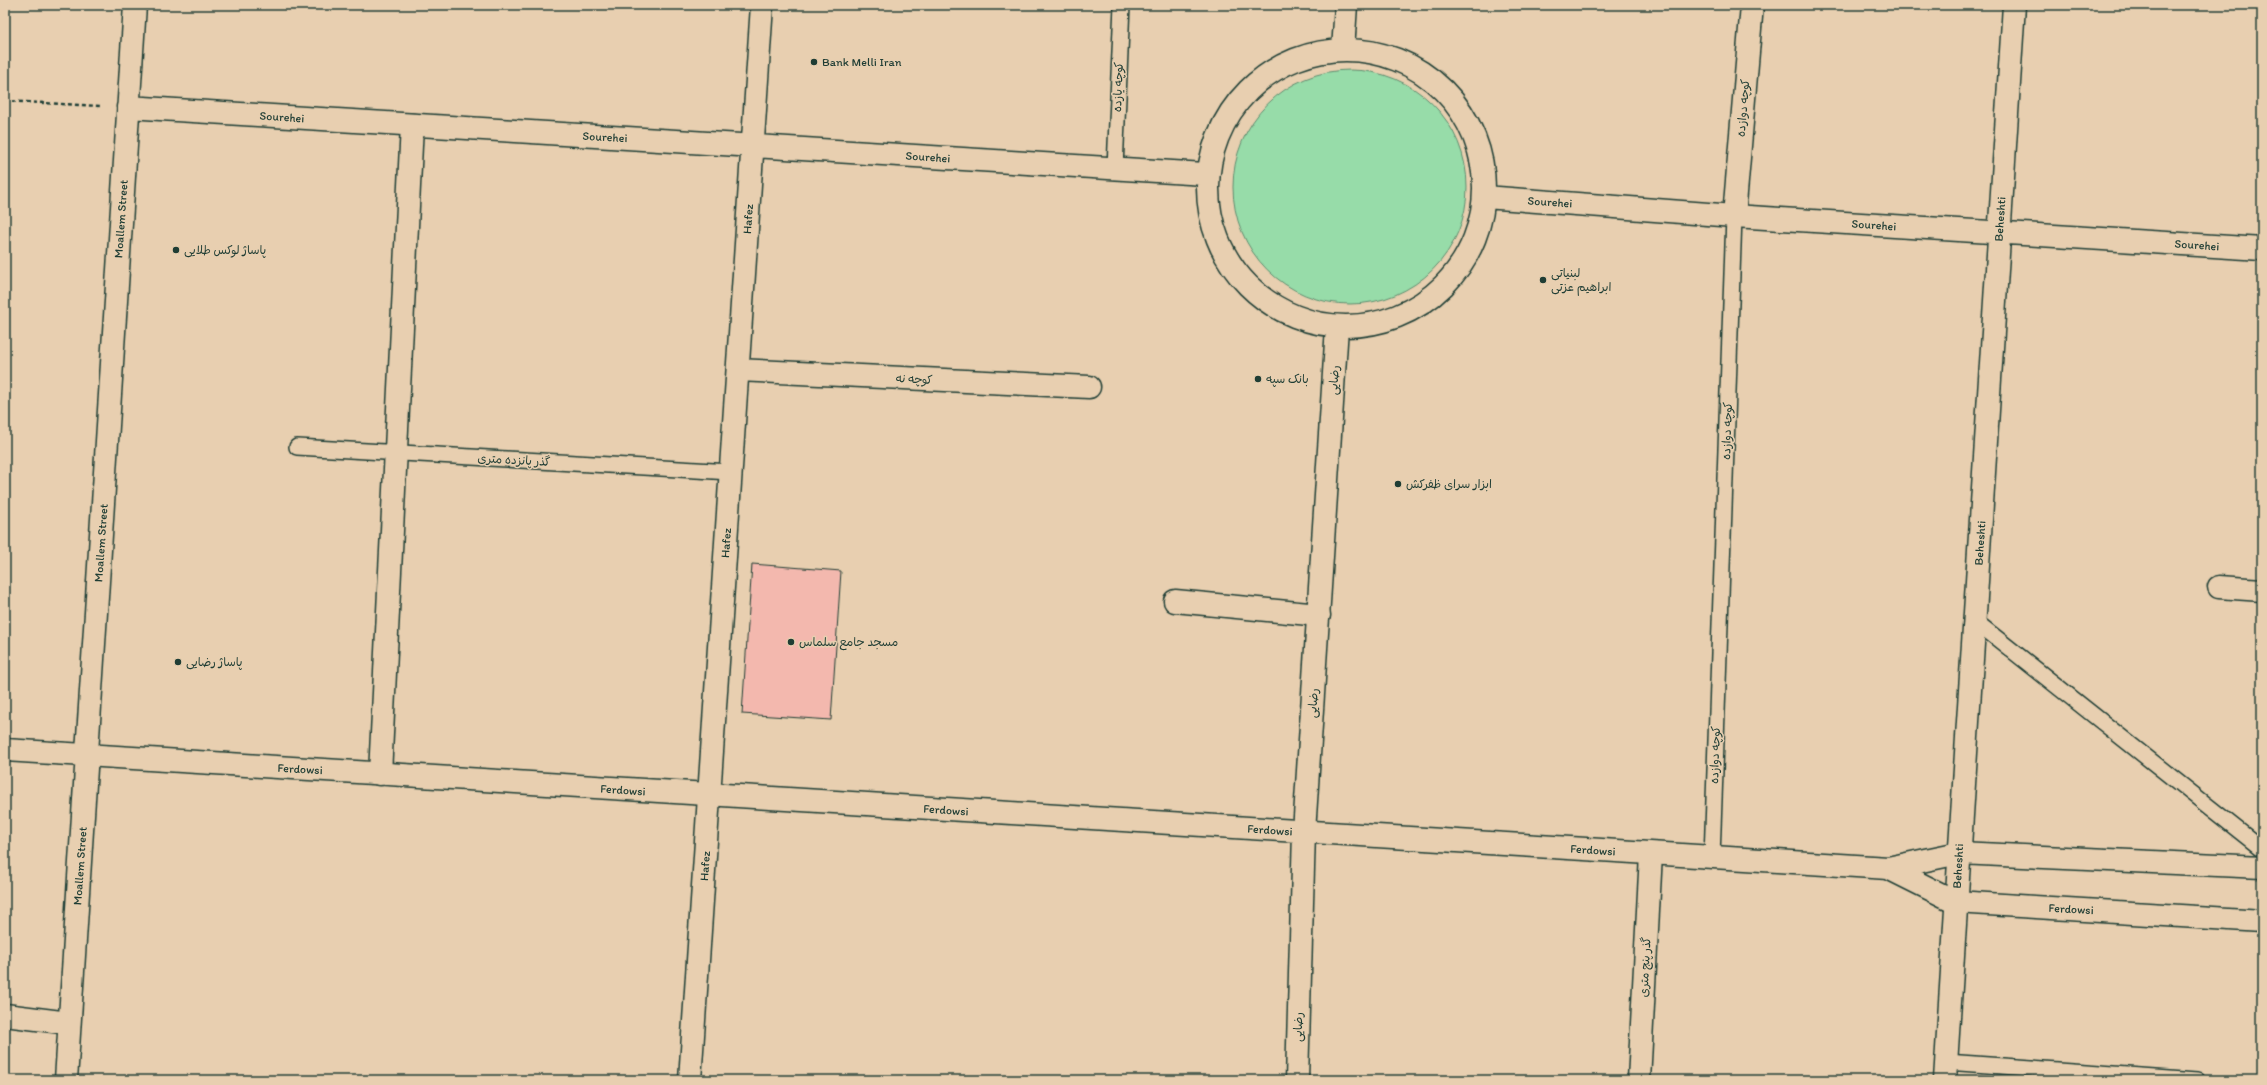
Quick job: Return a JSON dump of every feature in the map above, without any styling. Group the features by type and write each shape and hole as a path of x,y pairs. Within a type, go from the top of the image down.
{"street":[{"name":"Moallem Street","path":"66,1080 88,756 134,5"},
{"name":"Hafez","path":"690,1080 762,5"},
{"path":"1343,50 1346,5"},
{"name":"کوچه دوازده","path":"1734,216 1752,5"},
{"name":"Beheshti","path":"1946,1071 2014,5"},
{"path":"1343,50 1397,60 1435,81 1464,114 1481,154 1485,197 1476,239 1454,277 1421,306 1381,323 1337,327 1295,317 1258,295 1229,262 1211,223 1205,174 1217,138 1239,100 1272,72 1312,54 1343,50"},
{"name":"Sourehei","path":"128,107 1205,174"},
{"path":"380,774 412,125"},
{"name":"Sourehei","path":"1485,197 1734,216 2262,249"},
{"name":"رضایی","path":"1297,1080 1304,832 1337,327"},
{"name":"کوچه نه","path":"738,370 1089,387"},
{"path":"2219,587 2262,590"},
{"path":"1175,601 1319,616"},
{"name":"Ferdowsi","path":"5,750 1888,868 1959,853 2262,867"},
{"name":"گذر پنج متری","path":"1639,1080 1651,854"},
{"name":"Ferdowsi","path":"1888,868 1956,902 2262,921"},
{"path":"5,1016 69,1022"}],"lane":[{"name":"کوچه یازده","path":"1115,168 1122,5"},
{"name":"کوچه دوازده","path":"1712,858 1734,216"},
{"name":"گذر پانزده متری","path":"297,447 731,472"},
{"path":"1975,621 2262,849"},
{"path":"1946,1071 2198,1080"}],"path":[{"path":"5,101 128,107"}],"green space":[{"path":"1339,70 1361,70 1395,79 1415,90 1433,104 1447,122 1458,142 1465,164 1467,187 1465,210 1458,232 1447,252 1433,270 1424,278 1405,290 1384,299 1361,304 1339,304 1316,299 1295,290 1276,278 1259,261 1247,242 1238,221 1233,198 1233,176 1238,153 1247,132 1259,113 1276,96 1295,84 1316,75"}],"building":[{"name":"مسجد جامع سلماس","path":"752,564 841,571 831,720 742,714"}],"place":[{"name":"Bank Melli Iran","path":"814,62"},
{"name":"پاساژ لوکس طلایی","path":"176,250"},
{"name":"لبنیاتی ابراهیم عزتی","path":"1543,280"},
{"name":"بانک سپه","path":"1258,379"},
{"name":"ابزار سرای ظفرکش","path":"1398,484"},
{"name":"مسجد جامع سلماس","path":"791,642"},
{"name":"پاساژ رضایی","path":"178,662"}]}
